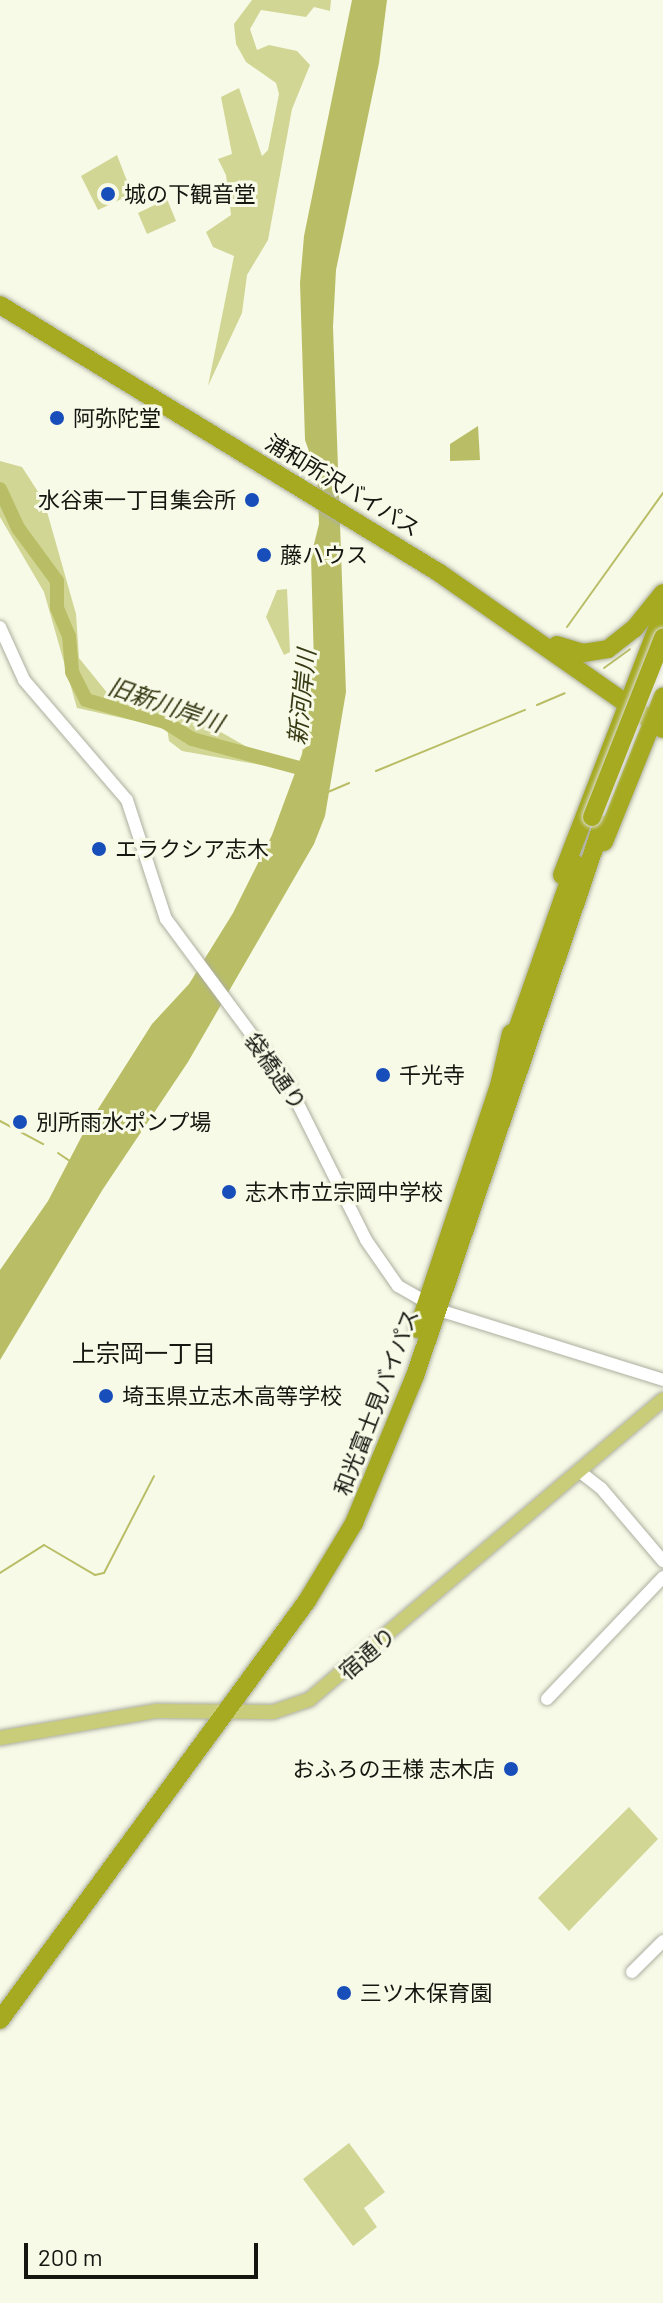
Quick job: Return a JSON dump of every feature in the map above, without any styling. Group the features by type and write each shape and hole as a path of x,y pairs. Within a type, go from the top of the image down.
{"highway":[{"name":"浦和所沢バイパス","path":"0,305 190,428"},
{"name":"浦和所沢バイパス","path":"0,320 361,528 526,631 643,721"},
{"name":"浦和所沢バイパス","path":"361,528 581,676"},
{"path":"526,631 568,651 598,652 634,629 663,593"},
{"path":"643,721 663,613"},
{"path":"499,1086 537,943 643,721 663,638"},
{"path":"529,1034 539,1018 663,662"},
{"path":"643,721 663,696"},
{"name":"和光富士見バイパス","path":"431,1306 499,1086 597,821 643,721"},
{"name":"和光富士見バイパス","path":"0,2020 220,1711 334,1538 376,1450 431,1306 529,1034 597,821"},
{"name":"和光富士見バイパス","path":"0,2003 220,1711"}],"main road":[{"name":"宿通り","path":"0,1738 139,1713 273,1712 318,1694 663,1400"}],"street":[{"name":"袋橋通り","path":"0,627 24,680 127,800 159,906 304,1110 383,1268 431,1306 663,1380"},
{"path":"573,1476 611,1499 663,1561"},
{"path":"547,1699 662,1578"},
{"path":"632,1972 663,1941"}],"shaded area":[{"path":"252,0 331,0 330,11 314,7 306,17 261,10 250,29 257,50 269,45 297,51 310,65 292,109 268,240 247,275 242,313 208,386 234,256 213,247 206,232 231,215 226,175 218,159 232,154 221,97 239,88 262,156 268,150 279,94 276,83 246,62 236,44 234,24"},
{"path":"352,0 387,0 379,63 336,270 333,327 346,692 325,816 314,844 188,1062 103,1189 0,1360 0,1270 48,1201 86,1128 152,1024 189,984 233,913 272,835 302,754 314,665 311,556 319,524 317,474 305,440 300,283 304,236"},
{"path":"117,155 132,194 98,210 81,176"},
{"path":"167,199 176,221 147,234 138,213"},
{"path":"478,426 480,460 450,461 450,444"},
{"path":"0,461 22,467 44,501 76,614 79,658 109,695 205,723 254,751 281,756 278,768 182,751 169,741 167,728 77,708 44,592 0,517"},
{"path":"287,589 290,652 284,655 266,617 277,590"},
{"path":"629,1807 658,1839 569,1931 538,1898"},
{"path":"349,2143 385,2192 364,2208 377,2227 353,2246 303,2179"}],"waterway":[{"name":"旧新川岸川","path":"0,489 18,528 57,581 57,608 69,636 72,672 86,700 165,722 192,739 314,772"},
{"path":"567,627 663,493"},
{"path":"604,668 630,649"},
{"path":"537,705 565,693"},
{"path":"376,771 525,710"},
{"path":"328,792 349,783"},
{"path":"0,1121 43,1144"},
{"path":"58,1153 70,1161"},
{"path":"0,1573 44,1545 95,1575 104,1573 154,1476"}],"place":[{"name":"城の下観音堂","path":"108,194"},
{"name":"阿弥陀堂","path":"57,418"},
{"name":"水谷東一丁目集会所","path":"252,500"},
{"name":"藤ハウス","path":"264,555"},
{"name":"エラクシア志木","path":"99,849"},
{"name":"千光寺","path":"383,1075"},
{"name":"別所雨水ポンプ場","path":"20,1122"},
{"name":"志木市立宗岡中学校","path":"229,1192"},
{"name":"埼玉県立志木高等学校","path":"106,1396"},
{"name":"おふろの王様 志木店","path":"511,1769"},
{"name":"三ツ木保育園","path":"344,1993"}],"district":[{"name":"上宗岡一丁目","path":"144,1353"}],"water label":[{"name":"新河岸川","path":"301,697"}]}
